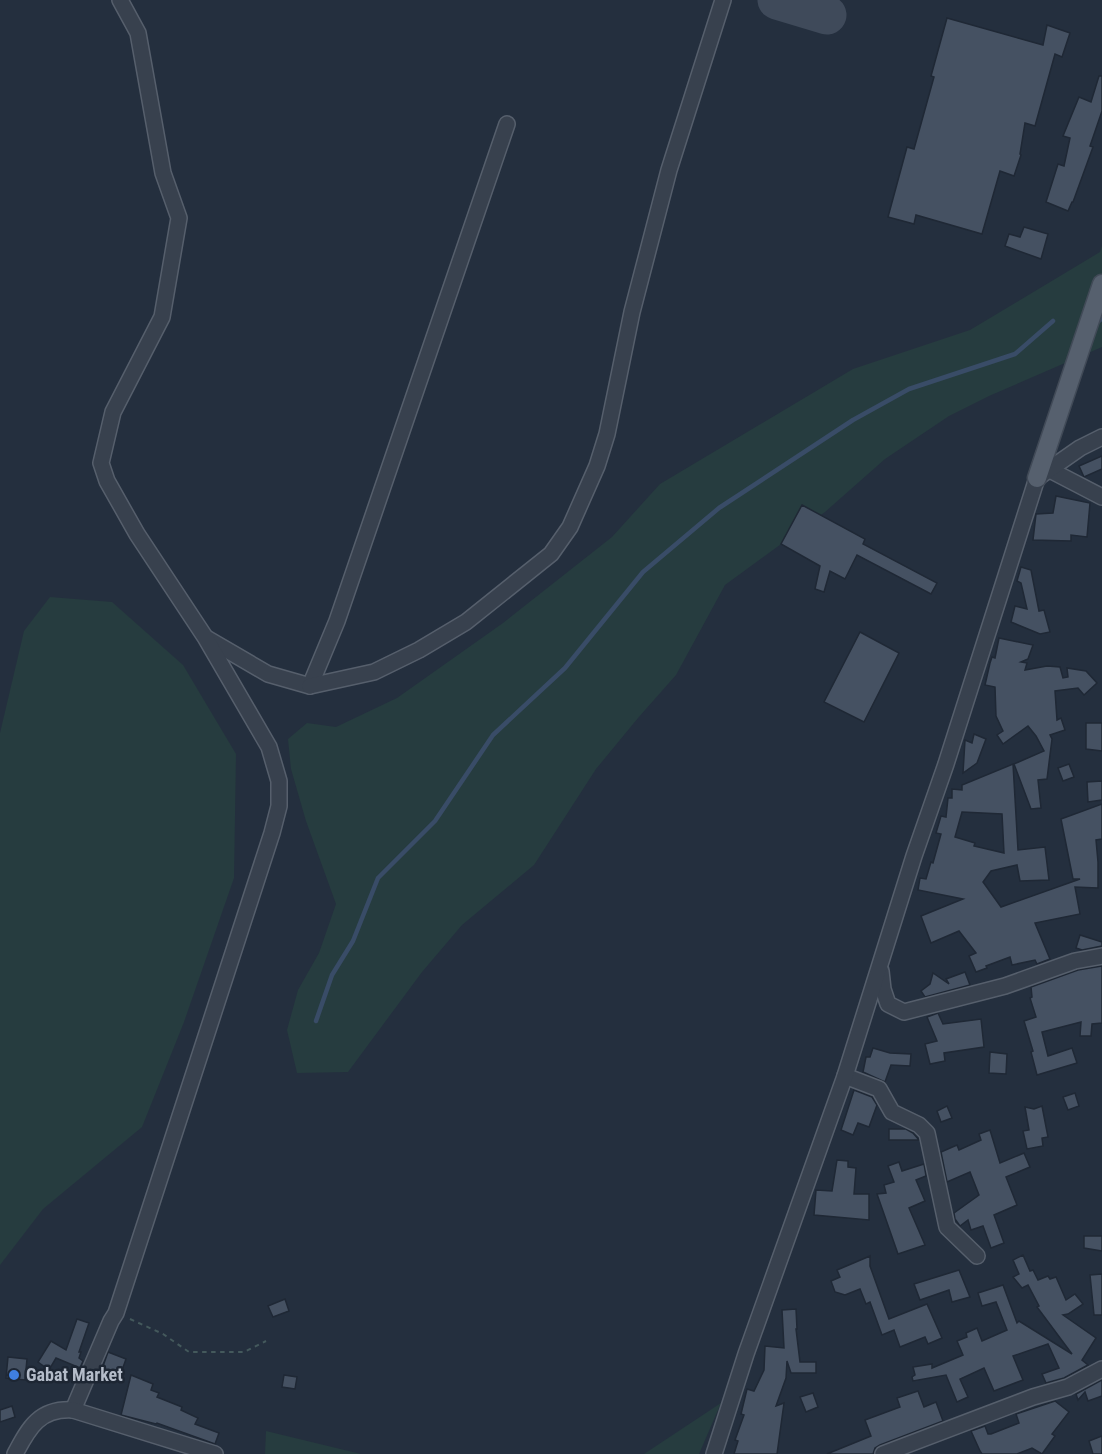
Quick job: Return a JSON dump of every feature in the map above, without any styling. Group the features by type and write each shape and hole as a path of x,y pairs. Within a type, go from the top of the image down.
{"main road":[{"path":"1044,474 1102,284"}],"street":[{"path":"73,1410 113,1317 244,921 279,806 279,781 269,747 205,637 137,534 107,481 101,463 113,412 162,317 179,218 163,173 138,33 120,0"},
{"path":"205,637 268,674 310,686 374,672 419,650 466,622 551,554 570,527 597,466 607,434 632,312 669,170 723,0"},
{"path":"310,686 337,621 507,124"},
{"path":"714,1454 746,1354 845,1076 914,856 1044,474 1061,459 1102,437"},
{"path":"1044,474 1102,497"},
{"path":"880,968 888,1004 904,1012 1005,986 1075,961 1102,956"},
{"path":"845,1076 879,1089 892,1112 919,1125 927,1133 947,1227 977,1256"},
{"path":"883,1454 1033,1396 1068,1388 1102,1368"},
{"path":"15,1454 30,1427 42,1416 60,1409 73,1410 215,1454"}],"path":[{"path":"113,1317 163,1334 189,1352 244,1352 266,1341"}],"green space":[{"path":"1102,246 1102,347 949,416 885,459 825,512 725,585 676,675 596,769 534,865 462,925 422,972 348,1072 297,1073 287,1030 298,990 319,953 336,904 306,821 291,769 288,739 307,723 336,727 397,698 503,623 612,537 660,484 853,369 970,330 1100,252"},
{"path":"50,597 112,602 183,665 236,754 234,878 184,1022 142,1127 43,1209 0,1265 0,733 24,631"},
{"path":"721,1403 699,1454 644,1454"},
{"path":"266,1431 361,1454 265,1454"}],"building":[{"path":"947,18 1043,45 1047,25 1070,33 1062,57 1055,54 1035,126 1025,123 1021,155 1014,176 1000,171 982,234 916,215 914,224 888,217 907,147 914,149 934,77 931,76"},
{"path":"1099,76 1102,76 1102,111 1090,146 1093,147 1068,211 1046,202 1058,164 1064,166 1070,138 1063,136 1079,97 1091,102"},
{"path":"1024,227 1048,234 1041,259 1005,246 1009,234 1020,237"},
{"path":"1102,456 1102,469 1084,477 1079,466"},
{"path":"1056,496 1090,503 1087,537 1071,535 1071,541 1033,540 1036,514 1053,513"},
{"path":"802,505 865,539 863,544 937,583 931,594 857,555 845,579 830,571 824,592 815,589 820,566 781,544"},
{"path":"1021,567 1031,570 1039,611 1044,610 1050,632 1040,634 1011,622 1015,606 1027,609 1021,583 1017,581"},
{"path":"860,632 899,653 864,722 824,702"},
{"path":"999,638 1033,645 1028,659 1021,662 1027,663 1025,670 1047,666 1060,667 1063,678 1068,677 1067,668 1086,671 1097,683 1084,695 1078,688 1055,691 1057,720 1061,718 1065,730 1050,735 1052,739 1047,779 1038,780 1041,808 1031,809 1014,764 1044,751 1036,736 1028,726 1003,744 997,735 1003,731 996,716 995,687 985,685 992,657 995,658"},
{"path":"1086,723 1102,723 1102,751 1086,749"},
{"path":"974,734 986,739 977,763 963,773 965,740 972,743"},
{"path":"1013,764 1018,850 1045,847 1049,880 1020,881 1017,865 991,871 983,882 1001,907 1080,879 1073,879 1061,819 1102,804 1102,839 1096,840 1098,888 1075,887 1080,914 1035,923 1050,959 1037,964 1035,960 1012,965 1010,957 976,972 969,956 976,953 959,931 931,943 921,916 963,899 918,890 920,878 926,879 931,862 933,863 941,834 936,833 941,816 946,817 948,798 952,798 952,789 962,790 962,785","holes":["962,812 1002,814 1004,853 974,846 975,843 955,837"]},
{"path":"1069,764 1074,777 1063,781 1058,768"},
{"path":"1102,781 1102,800 1088,802 1087,782"},
{"path":"1080,935 1102,942 1102,946 1082,950 1076,948"},
{"path":"1102,966 1102,1023 1092,1024 1091,1036 1080,1036 1081,1022 1042,1032 1048,1056 1072,1048 1077,1063 1037,1075 1024,1021 1036,1017 1030,998 1032,997 1031,987 1078,970"},
{"path":"965,972 970,985 925,997 921,991 930,984 933,973 949,984 946,979"},
{"path":"938,1013 943,1024 981,1019 984,1047 944,1053 945,1061 930,1064 925,1044 937,1041 927,1017"},
{"path":"873,1048 890,1053 911,1054 910,1066 891,1065 885,1082 863,1072 866,1057 870,1057"},
{"path":"990,1052 1007,1054 1006,1074 989,1073"},
{"path":"854,1090 872,1097 877,1105 869,1127 858,1123 853,1135 841,1130"},
{"path":"1075,1093 1079,1106 1068,1110 1063,1097"},
{"path":"947,1106 952,1118 941,1122 937,1111"},
{"path":"1042,1106 1048,1137 1042,1138 1043,1146 1027,1149 1023,1131 1029,1130 1025,1107 1034,1109"},
{"path":"889,1129 906,1129 919,1140 889,1140"},
{"path":"990,1130 1000,1163 1024,1153 1030,1167 1006,1177 1017,1205 994,1215 1004,1243 991,1248 983,1226 971,1230 968,1220 960,1226 955,1219 954,1213 979,1195 970,1172 947,1182 941,1152 957,1145 959,1150 981,1140 979,1134"},
{"path":"837,1160 848,1161 848,1167 856,1168 854,1194 869,1194 869,1220 814,1215 816,1190 832,1191"},
{"path":"899,1162 902,1171 924,1164 926,1176 916,1180 925,1201 909,1208 925,1245 898,1254 877,1194 886,1193 884,1185 894,1182 888,1166"},
{"path":"1084,1236 1102,1236 1102,1251 1084,1248"},
{"path":"1023,1255 1030,1271 1033,1270 1038,1280 1048,1276 1050,1279 1056,1277 1066,1300 1075,1294 1083,1304 1063,1315 1096,1338 1082,1360 1088,1365 1064,1378 1046,1383 1042,1374 1059,1368 1048,1344 1013,1356 1023,1380 994,1391 984,1368 960,1379 968,1397 957,1402 946,1375 913,1381 912,1377 915,1375 913,1367 932,1364 932,1368 963,1355 957,1341 967,1337 966,1333 977,1328 982,1341 1007,1330 996,1302 982,1306 978,1293 1003,1285 1017,1323 1019,1321 1072,1354 1037,1307 1039,1306 1028,1285 1022,1288 1013,1277 1019,1274 1013,1260"},
{"path":"870,1256 870,1266 889,1319 927,1304 942,1338 928,1344 925,1337 900,1347 894,1330 882,1335 870,1302 866,1304 860,1289 845,1295 835,1292 831,1281 840,1277 837,1270"},
{"path":"959,1270 970,1297 952,1302 949,1290 920,1300 914,1284"},
{"path":"1102,1274 1102,1315 1094,1315 1090,1275"},
{"path":"285,1299 289,1311 273,1317 268,1306"},
{"path":"796,1309 800,1362 816,1362 816,1373 791,1373 787,1361 786,1378 776,1406 784,1403 777,1454 734,1454 738,1441 735,1440 744,1415 741,1414 747,1389 754,1391 764,1370 765,1346 784,1348 782,1310"},
{"path":"77,1319 89,1323 79,1352 81,1352 79,1358 83,1361 80,1368 56,1358 49,1370 38,1362 51,1341 66,1350"},
{"path":"108,1352 126,1359 120,1376 102,1369"},
{"path":"8,1357 27,1359 25,1380 6,1378"},
{"path":"131,1375 153,1384 151,1390 159,1393 157,1397 182,1407 181,1410 198,1418 195,1424 219,1433 215,1444 157,1423 121,1415"},
{"path":"284,1375 297,1377 295,1389 282,1387"},
{"path":"1102,1380 1102,1396 1088,1401 1085,1392 1078,1400 1076,1394"},
{"path":"918,1391 924,1407 936,1402 943,1421 880,1445 875,1448 873,1454 827,1454 871,1436 865,1420 900,1407 897,1398"},
{"path":"813,1393 818,1407 806,1412 800,1397"},
{"path":"1055,1401 1069,1412 1052,1434 1055,1436 1042,1454 1032,1448 1017,1454 982,1454 971,1431 985,1426 988,1434 991,1434 1019,1423 1016,1414"},
{"path":"12,1406 15,1417 0,1422 0,1410"},
{"path":"1102,1436 1102,1454 1093,1454 1089,1441"}],"waterway":[{"path":"1099,321 1102,318"},
{"path":"316,1021 332,975 353,941 378,878 435,821 493,735 565,668 643,572 719,508 853,420 909,389 1015,354 1053,321"}],"taxiway":[{"path":"777,0 827,15"}],"place":[{"name":"Gabat Market","path":"14,1375"}]}
